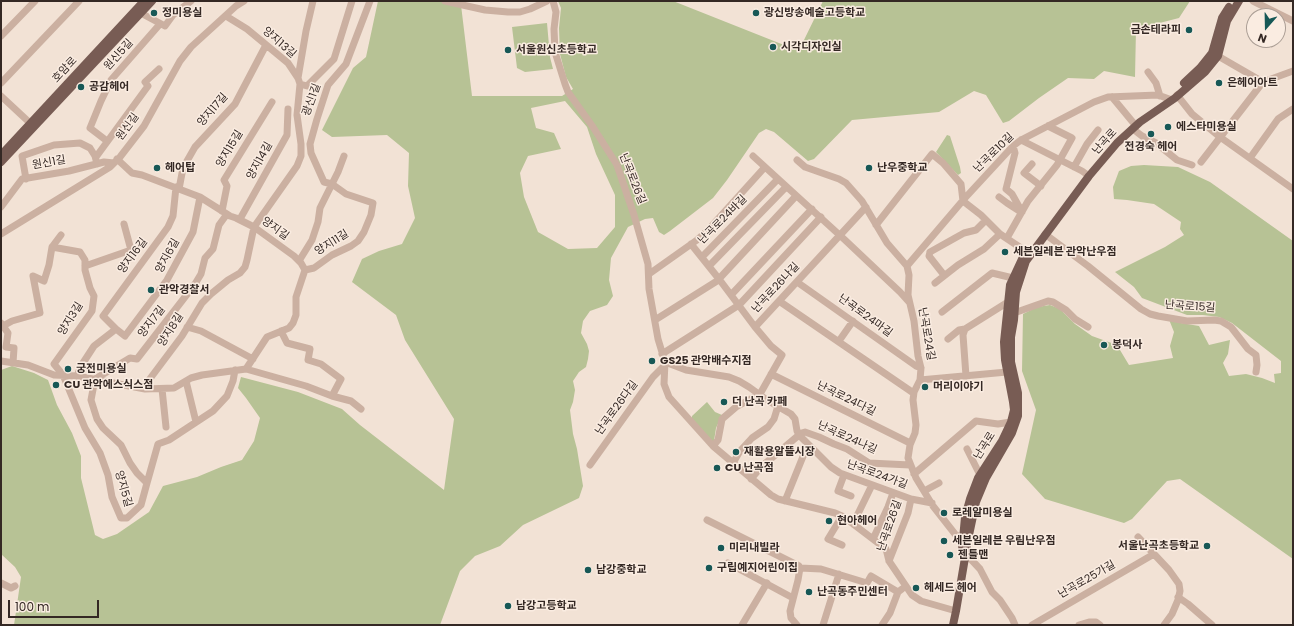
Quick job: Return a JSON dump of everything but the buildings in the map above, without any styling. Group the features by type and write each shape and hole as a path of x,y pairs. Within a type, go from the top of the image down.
{"main road":[{"path":"1,162 139,6 152,1"},
{"name":"난곡로","path":"965,539 980,491 992,466 1012,433 1018,416 1018,393 1010,352 1016,292 1028,254 1088,175 1117,143 1134,126 1169,97 1200,68 1212,53 1222,18 1233,1"},
{"name":"난곡로","path":"1169,97 1205,72 1218,56 1227,21 1239,1"},
{"name":"호암로","path":"1,155 139,6"},
{"name":"난곡로","path":"952,625 964,554 965,517 970,499 980,475 1002,441 1011,422 1014,410 1007,372 1004,342 1010,285 1022,259 1028,254 1065,210 1088,175"},
{"name":"난곡로","path":"948,625 954,611"}],"street":[{"path":"1,36 35,1"},
{"path":"1,84 79,1"},
{"path":"139,6 160,24 165,26 173,16 191,1"},
{"name":"원신길","path":"1,234 110,167 144,126 180,60 191,47 226,16 234,4 244,1"},
{"path":"254,226 297,166 301,156 297,115 299,81 306,31 313,1"},
{"path":"299,81 306,86 334,59 352,1"},
{"name":"광신1길","path":"332,184 324,182 310,153 310,144 316,119 328,85 346,64 370,1"},
{"path":"445,1 485,10 508,12 520,12 546,1"},
{"name":"난곡로26길","path":"553,1 556,12 554,29 555,52 564,84 617,165 634,215 648,264 649,289 664,364 664,384 669,397 713,446 771,495 778,499 835,512 842,516 886,549 889,561 912,595 921,601 954,611"},
{"path":"1253,1 1293,21"},
{"name":"양지13길","path":"226,16 247,29 288,63 299,81"},
{"name":"원신5길","path":"107,141 90,128 101,101 111,80 160,24"},
{"name":"양지17길","path":"177,188 183,168 195,148 235,104 266,45"},
{"path":"1218,56 1263,82"},
{"path":"96,161 107,141 148,86 145,82 159,69"},
{"path":"1200,162 1263,82 1293,71"},
{"path":"1148,72 1169,97 1220,137 1293,189"},
{"path":"1,96 30,123"},
{"name":"난곡로10길","path":"907,266 963,200 1013,146 1021,140 1094,102 1108,97 1169,97"},
{"name":"난곡로","path":"1112,97 1142,136 1156,143 1177,160 1192,165"},
{"name":"양지15길","path":"224,212 227,186 224,180 272,102"},
{"name":"양지14길","path":"240,220 287,135 288,109"},
{"path":"1250,158 1278,119 1293,109"},
{"path":"934,283 958,265 1004,236 1060,160 1072,138 1048,126"},
{"path":"1074,167 1087,144 1098,130"},
{"path":"1021,140 1088,175"},
{"path":"26,179 22,156 54,145 80,143 90,148 96,161"},
{"path":"1013,146 1015,153 1006,189 1012,194 1022,212"},
{"path":"876,225 932,154 943,163 961,184 963,200 1004,236 1028,254"},
{"path":"299,261 312,240 318,222 320,208 344,156"},
{"path":"753,156 821,217 900,292 909,303"},
{"path":"797,160 805,167 846,183 856,193 866,207 887,243 907,266"},
{"name":"원신1길","path":"1,208 22,180 69,171 96,161 116,161"},
{"name":"양지길","path":"116,161 132,173 142,175 200,197 224,212 254,226 299,261 305,270"},
{"path":"1032,164 1024,173 1041,186"},
{"path":"649,274 708,230 765,167"},
{"name":"난곡로24바길","path":"778,179 702,257 709,266 786,186"},
{"name":"양지11길","path":"305,270 314,268 332,255 351,246 358,241 368,225 373,203 346,194 332,184"},
{"name":"양지16길","path":"116,329 103,316 168,226 173,216 177,188"},
{"path":"655,320 719,279 796,196"},
{"name":"양지6길","path":"116,329 125,336 167,280 193,232 200,197"},
{"path":"999,197 1007,204 1022,212"},
{"path":"840,235 866,207"},
{"path":"731,295 812,209"},
{"name":"양지7길","path":"95,379 130,358 136,359 195,284 201,274 205,258 213,248 224,212"},
{"path":"662,354 739,305 821,217"},
{"path":"930,252 964,233 976,230 986,220"},
{"path":"85,266 131,250 124,224"},
{"name":"양지8길","path":"143,388 164,361 196,311 211,294 245,267 254,226"},
{"name":"난곡로15길","path":"1045,234 1088,266 1141,309 1150,314 1187,321 1221,321 1231,327 1248,349 1256,355 1256,372"},
{"path":"13,363 14,348 6,347 8,333 2,325 40,313 33,276 44,281 49,265 52,247 61,235"},
{"name":"난곡로26나길","path":"760,394 782,355 771,346 755,327 840,235"},
{"path":"691,244 702,257"},
{"path":"924,245 930,252 929,256 944,275"},
{"name":"양지3길","path":"52,247 80,252 85,260 85,270 94,296 92,310 54,364 63,375"},
{"path":"709,266 755,327"},
{"name":"난곡로24길","path":"907,266 909,275 909,303 914,321 921,368 920,380 914,392 913,400 916,425 910,443 908,458 914,474 932,503 955,534 965,539"},
{"path":"246,369 267,337 289,328 293,324 296,315 296,297 305,270"},
{"path":"942,312 992,273 1013,278"},
{"name":"난곡로24마길","path":"797,282 916,366 921,368"},
{"path":"779,301 914,392"},
{"path":"1014,313 1044,301 1048,301 1053,302 1066,310 1075,319 1088,327"},
{"path":"948,339 959,330 964,329 1008,302"},
{"path":"839,341 853,321"},
{"path":"187,327 201,331 253,359"},
{"path":"77,376 81,366 94,346 116,329"},
{"path":"964,329 966,376"},
{"path":"281,331 287,343 310,348 308,360 321,364 341,379 332,396"},
{"path":"1,361 28,365 54,375 77,376 143,388 162,389 174,388 186,381 202,375 246,369 306,386 332,396 351,401 361,409"},
{"name":"난곡로24가길","path":"664,364 686,370 729,377 749,387 767,400 791,414 795,419 799,434 831,467 844,475 911,499 932,503"},
{"name":"난곡로26다길","path":"590,465 664,364"},
{"path":"147,483 158,444 169,440 213,411 227,396 234,381 235,370"},
{"path":"920,380 1007,372"},
{"name":"난곡로24다길","path":"771,374 910,443"},
{"name":"양지5길","path":"63,375 85,428 100,453 108,475 112,496 121,518 127,518 141,505 147,483 130,463 121,445 103,428 97,419 91,400 95,379"},
{"path":"186,381 196,422"},
{"path":"162,389 166,427"},
{"path":"713,446 718,440 722,419 736,407 760,394"},
{"path":"733,463 740,451 752,438 768,427 774,419 778,406"},
{"path":"914,474 976,421 998,424 1011,422"},
{"name":"난곡로24나길","path":"799,434 805,432 819,437 847,449 869,462 910,465"},
{"path":"751,479 761,467 799,434"},
{"path":"785,501 804,454 811,447"},
{"path":"967,449 980,475"},
{"path":"844,475 838,490 851,496"},
{"path":"924,491 939,483"},
{"path":"853,524 872,485"},
{"name":"난곡로26길","path":"873,539 888,508 893,492"},
{"name":"난곡로26길","path":"889,561 908,513 911,499"},
{"path":"842,516 828,539 842,545"},
{"path":"707,520 753,542 800,568 821,569 867,583 871,576 898,592"},
{"path":"1138,537 1169,570 1179,584 1180,591 1172,614 1164,625"},
{"path":"964,554 980,569 992,592 1000,600 1015,625"},
{"name":"난곡로25가길","path":"1032,625 1154,554"},
{"path":"728,563 793,598"},
{"path":"797,625 791,618 790,611 800,568"},
{"path":"823,625 839,574"},
{"path":"1,583 11,588 15,586"},
{"path":"742,625 767,583"},
{"path":"882,625 890,613 898,592 906,587"},
{"path":"1178,597 1212,625"},
{"path":"1080,625 1089,622 1096,622 1100,625"}],"green space":[{"path":"378,1 445,1 461,5 472,96 562,96 573,89 566,77 560,54 559,28 561,8 558,1 673,1 789,47 799,44 804,40 823,1 1190,1 1179,18 1136,29 1135,77 1104,71 1094,79 1068,78 1009,121 1003,123 986,95 974,91 939,112 852,120 814,159 808,161 774,132 766,129 759,133 713,198 670,231 664,235 659,232 653,218 645,219 628,227 611,258 609,280 613,296 607,305 590,311 583,321 581,333 589,351 588,359 586,367 579,372 573,381 575,390 570,410 583,486 579,498 523,525 500,546 475,556 460,571 440,625 14,625 21,577 15,567 1,554 1,370 12,366 34,373 48,380 57,405 72,433 81,456 81,478 95,535 103,539 117,534 149,512 163,486 197,477 242,460 254,441 260,418 238,388 241,377 298,392 342,409 360,425 444,490 454,419 405,340 396,315 352,282 362,259 379,251 402,244 415,218 408,186 409,153 387,135 332,137 322,130 353,68 366,57","holes":["565,101 587,127 596,154 615,195 615,227 597,248 568,249 538,232 524,197 520,173 528,156 561,149 554,133 536,128 531,108"]},
{"path":"547,23 550,57 553,69 525,72 517,68 512,27"},
{"path":"947,135 950,136 960,167 961,173 958,175 936,152"},
{"path":"1144,165 1178,167 1210,182 1293,241 1293,559 1180,479 1167,481 1132,519 1124,523 1045,499 1022,474 1036,410 1022,371 1023,314 1037,307 1050,305 1060,309 1075,324 1092,336 1117,345 1129,365 1173,358 1170,346 1174,332 1168,317 1181,323 1199,326 1209,345 1230,340 1228,354 1223,363 1229,376 1246,374 1275,383 1274,374 1281,373 1281,361 1232,323 1219,317 1187,315 1142,298 1134,287 1115,272 1165,247 1184,235 1180,229 1181,222 1154,204 1114,199 1113,187 1119,171 1131,166"},
{"path":"707,402 715,412 722,415 716,428 714,441 712,441 692,419 692,416"}],"place":[{"name":"정미용실","path":"154,13"},
{"name":"광신방송예술고등학교","path":"756,13"},
{"name":"금손테라피","path":"1189,30"},
{"name":"시각디자인실","path":"773,47"},
{"name":"서울원신초등학교","path":"508,50"},
{"name":"은헤어아트","path":"1219,83"},
{"name":"공감헤어","path":"81,87"},
{"name":"에스타미용실","path":"1168,127"},
{"name":"전경숙 헤어","path":"1151,134"},
{"name":"헤어탑","path":"157,168"},
{"name":"난우중학교","path":"869,168"},
{"name":"세븐일레븐 관악난우점","path":"1005,252"},
{"name":"관악경찰서","path":"151,290"},
{"name":"봉덕사","path":"1104,345"},
{"name":"GS25 관악배수지점","path":"652,361"},
{"name":"궁전미용실","path":"68,369"},
{"name":"CU 관악에스식스점","path":"56,385"},
{"name":"머리이야기","path":"925,387"},
{"name":"더 난곡 카페","path":"724,402"},
{"name":"재활용알뜰시장","path":"736,452"},
{"name":"CU 난곡점","path":"717,468"},
{"name":"로레알미용실","path":"944,513"},
{"name":"현아헤어","path":"829,521"},
{"name":"세븐일레븐 우림난우점","path":"944,541"},
{"name":"서울난곡초등학교","path":"1207,546"},
{"name":"미리내빌라","path":"721,548"},
{"name":"젠틀맨","path":"950,555"},
{"name":"구립예지어린이집","path":"709,568"},
{"name":"남강중학교","path":"588,570"},
{"name":"헤세드 헤어","path":"916,588"},
{"name":"난곡동주민센터","path":"809,592"},
{"name":"남강고등학교","path":"508,606"}]}
